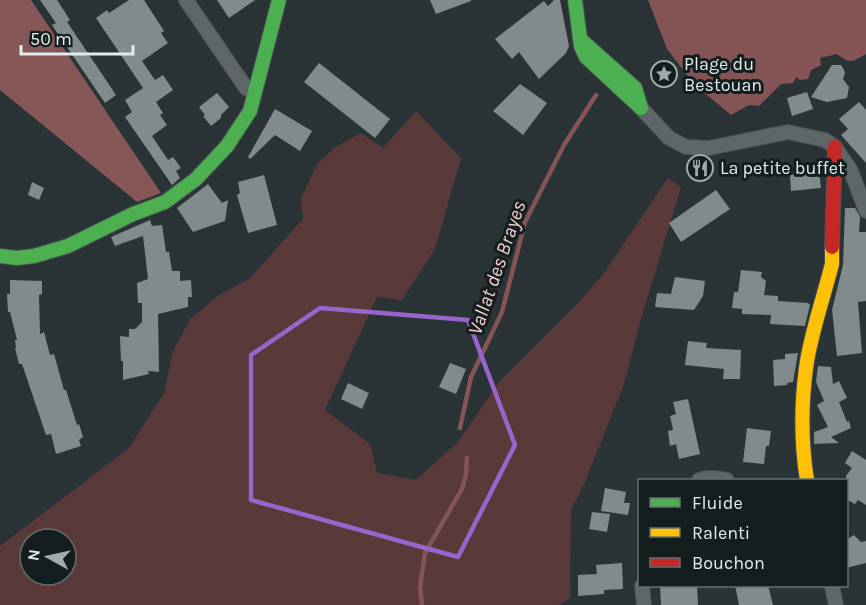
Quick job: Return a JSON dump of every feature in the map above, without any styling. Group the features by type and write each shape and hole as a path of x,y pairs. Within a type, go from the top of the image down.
{"street":[{"path":"186,0 246,88 255,92"},
{"path":"0,256 22,259 49,253 174,197 196,179 241,127 250,111 279,0"},
{"path":"574,0 580,39 586,57 641,108 669,138 686,147 709,148 788,132 825,140 835,147 851,171 866,211"},
{"path":"807,479 803,454 802,412 806,366 832,264 835,147"},
{"path":"701,479 724,479"},
{"path":"642,587 644,605"},
{"path":"832,587 836,605"}],"highlighted area":[{"path":"320,308 468,320 515,445 458,557 251,500 251,355"}],"shaded area":[{"path":"0,0 31,0 161,193 137,202 0,90"},
{"path":"648,0 866,0 866,54 851,61 837,54 820,58 821,65 811,70 808,79 800,80 796,77 793,83 781,84 759,106 749,105 731,115 694,84 667,49"},
{"path":"416,111 461,158 435,249 402,300 377,297 325,410 370,444 377,473 416,480 458,442 500,381 579,302 604,273 668,178 681,187 624,384 585,482 571,510 570,598 559,605 0,605 0,546 18,532 18,587 78,587 78,527 25,527 129,448 164,393 173,351 190,319 219,295 249,279 303,219 301,199 317,164 334,148 361,133 383,148"}],"building":[{"path":"40,0 57,0 70,20 67,22 116,95 105,103 52,25 56,23"},
{"path":"129,0 144,0 164,31 161,33 168,43 142,61 155,80 163,75 173,90 156,102 163,113 160,115 167,125 152,136 168,160 173,157 181,168 176,171 180,178 172,185 125,117 132,112 125,100 143,88 96,18 107,10 109,13"},
{"path":"217,0 255,0 229,18"},
{"path":"430,0 471,0 471,1 436,14"},
{"path":"554,0 560,0 569,46 566,53 539,79 519,52 512,59 495,39 544,1 548,6"},
{"path":"319,63 390,119 375,138 304,82"},
{"path":"832,65 841,65 844,70 843,79 849,87 847,98 827,102 811,97"},
{"path":"520,84 547,103 523,135 493,111"},
{"path":"807,92 813,109 792,116 787,98"},
{"path":"217,93 229,107 211,126 199,107"},
{"path":"859,102 866,110 866,163 841,135 848,129 839,119"},
{"path":"275,109 312,131 300,151 275,135 250,159 248,157"},
{"path":"819,171 821,188 791,191 790,175"},
{"path":"264,175 277,225 248,233 237,195 240,193 238,182"},
{"path":"32,182 44,188 39,200 28,195"},
{"path":"208,184 222,203 228,200 225,221 193,232 177,208"},
{"path":"716,190 730,209 681,242 669,223"},
{"path":"845,208 855,208 860,217 859,232 866,232 866,301 858,302 862,353 837,356 832,310 843,265"},
{"path":"150,220 152,226 162,225 166,252 169,252 172,271 180,271 180,281 191,280 192,297 188,297 188,307 158,314 159,372 148,371 149,374 123,380 120,336 129,337 129,329 135,329 142,322 142,303 138,303 137,283 148,279 143,236 115,246 111,237"},
{"path":"741,270 762,272 761,277 766,281 764,295 778,296 778,301 808,303 810,305 805,326 770,324 771,315 742,314 742,309 732,308 734,292 738,292"},
{"path":"675,277 705,281 703,296 694,310 655,307 657,293 671,294"},
{"path":"10,280 42,281 42,294 39,295 40,334 44,332 50,355 54,354 64,390 66,390 83,437 79,440 81,446 56,454 51,434 46,435 15,348 15,340 17,340 10,312 8,312 7,294 10,294"},
{"path":"688,341 707,343 706,348 741,350 740,379 723,379 724,369 685,365"},
{"path":"798,353 793,382 774,386 773,360 785,359 785,354"},
{"path":"450,363 466,369 456,394 439,387"},
{"path":"818,366 831,367 833,384 839,381 847,398 839,402 851,428 831,437 839,443 814,444 814,432 828,427 817,405 824,401 816,382"},
{"path":"348,383 369,393 362,409 341,399"},
{"path":"688,399 700,454 679,459 676,444 670,446 668,431 673,430 670,416 676,414 673,402"},
{"path":"747,428 771,431 764,464 743,462"},
{"path":"852,451 866,460 866,505 858,500 855,504 848,500 846,476 852,468 845,463"},
{"path":"605,488 626,492 624,503 630,503 628,515 601,511"},
{"path":"592,512 610,514 607,532 589,529"},
{"path":"854,535 861,542 866,541 866,563 848,568 848,539"},
{"path":"622,563 623,589 604,590 604,594 578,596 578,575 597,574 596,565"},
{"path":"660,587 697,587 698,605 661,605"},
{"path":"735,587 768,587 773,605 739,605"}],"waterway":[{"name":"Vallat des Brayes","path":"460,428 471,377 502,312 525,222 564,145 596,95"},
{"name":"Vallat des Brayes","path":"422,605 420,587 425,553 462,489 467,458"}],"traffic: fast":[{"path":"0,256 17,258 34,256 68,246 133,214 165,202 196,179 227,146 250,111 279,0"},
{"path":"575,0 581,46 586,57 641,108 635,88 580,39"}],"traffic: slow":[{"path":"807,479 803,438 804,382 811,343 832,264 832,247"}],"traffic: jam":[{"path":"832,247 835,147"}],"place":[{"name":"Plage du Bestouan","path":"664,74"},
{"name":"La petite buffet","path":"700,168"}]}
